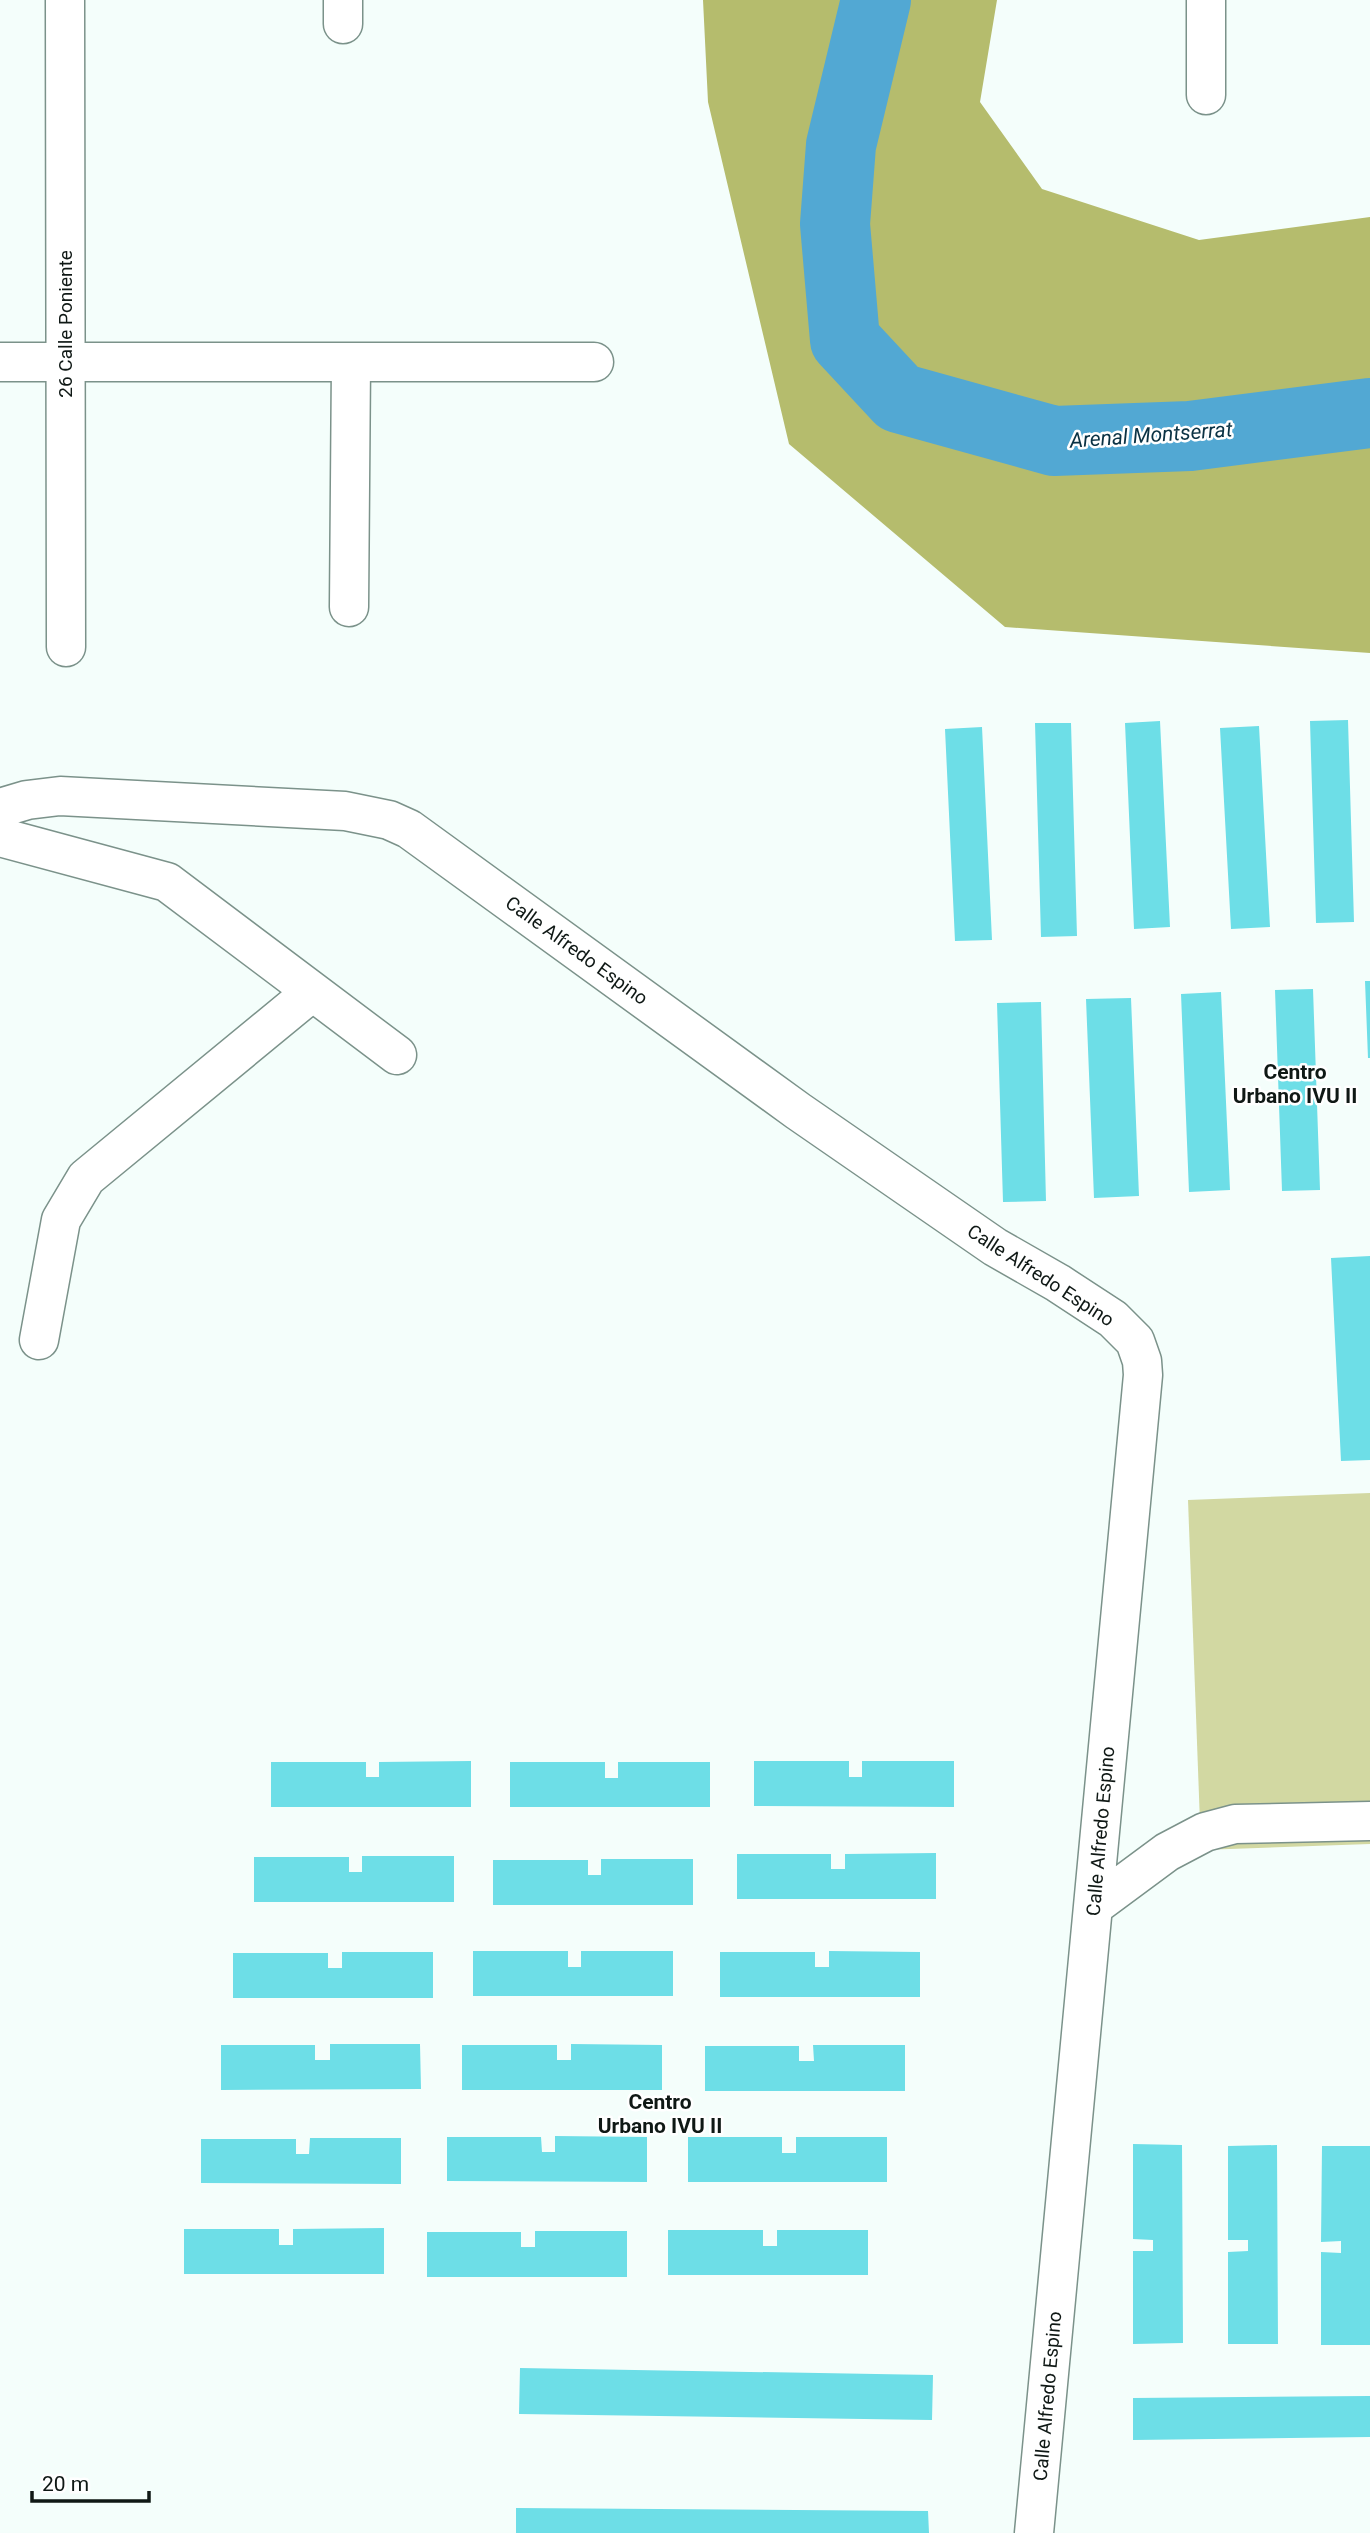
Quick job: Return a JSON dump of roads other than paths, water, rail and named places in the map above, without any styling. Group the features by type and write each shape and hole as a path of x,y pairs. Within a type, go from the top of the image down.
{"street":[{"name":"26 Calle Poniente","path":"65,0 66,647"},
{"path":"1206,0 1206,95"},
{"path":"0,362 594,362"},
{"path":"349,607 351,363"},
{"name":"Calle Alfredo Espino","path":"0,808 27,800 60,796 345,811 389,820 410,829 798,1111 995,1247 1113,1319 1129,1334 1139,1351 1143,1375 1034,2533"},
{"path":"0,837 167,882 397,1055"},
{"path":"39,1340 61,1220 86,1178 312,992"},
{"path":"1094,1906 1167,1852 1205,1832 1235,1824 1370,1821"}],"waterway":[{"name":"Arenal Montserrat","path":"876,0 841,145 835,224 845,340 899,398 1054,441 1190,436 1370,413"}],"district":[{"name":"Centro Urbano IVU II","path":"1295,1084"},
{"name":"Centro Urbano IVU II","path":"660,2114"}]}
